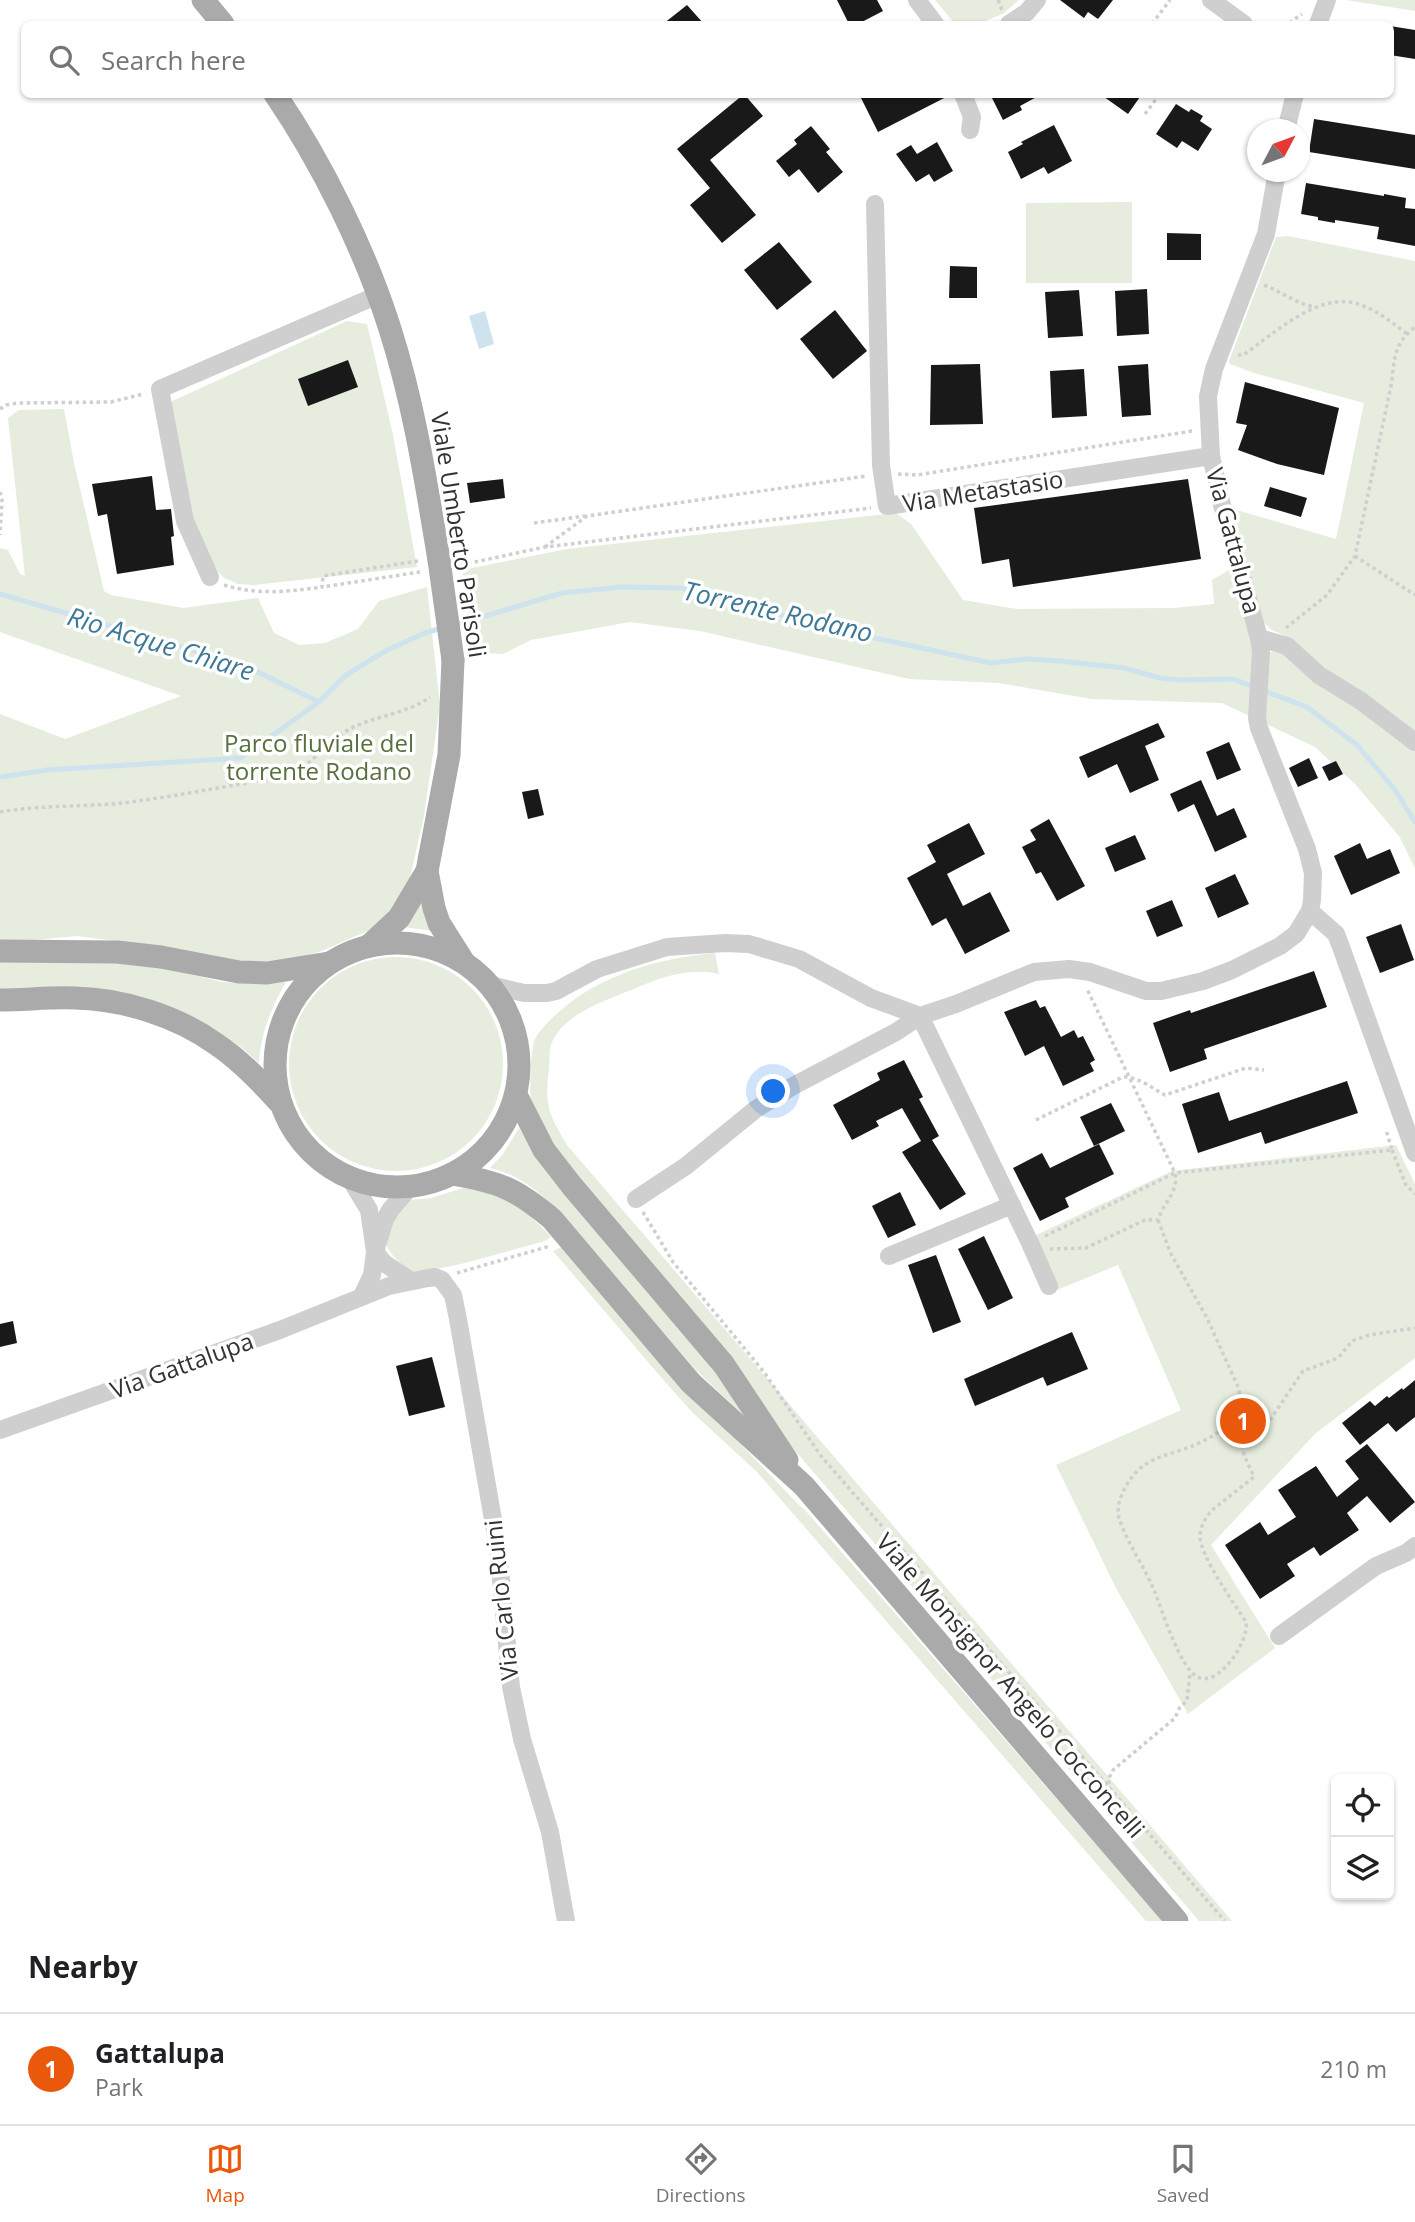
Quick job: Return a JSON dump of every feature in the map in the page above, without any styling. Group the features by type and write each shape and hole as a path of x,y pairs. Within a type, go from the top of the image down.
{"main road":[{"path":"203,0 220,21"},
{"name":"Viale Umberto Parisoli","path":"277,98 323,174 359,250 390,329 412,410 442,562 453,660 449,755 427,871 399,918 372,944"},
{"name":"Viale Umberto Parisoli","path":"427,871 439,923 464,963"},
{"path":"0,951 117,952 161,957 239,972 267,973 329,963 372,944 410,943 429,947 464,963 490,985 510,1018 518,1048 519,1076 516,1095 493,1142 468,1166 432,1182 410,1187 369,1184 329,1167 312,1153 298,1136 279,1102 252,1073 216,1043 165,1017 108,1001 76,998 0,1000"},
{"path":"279,1102 275,1070 276,1045 283,1021 295,998 310,979 329,963"},
{"name":"Viale Monsignor Angelo Cocconcelli","path":"516,1095 544,1150 724,1366 804,1486 1177,1921"},
{"name":"Viale Monsignor Angelo Cocconcelli","path":"452,1174 506,1186 530,1200 552,1219 691,1384 804,1486"}],"street":[{"path":"917,0 933,21"},
{"path":"1014,21 1027,12 1037,0"},
{"path":"1211,0 1240,21"},
{"path":"1319,21 1326,0"},
{"path":"965,98 972,117 970,130"},
{"path":"1289,119 1294,98"},
{"name":"Via Gattalupa","path":"1275,182 1266,234 1220,355 1208,397 1209,429 1211,456 1222,505 1266,644 1257,718 1307,849 1313,873 1310,911"},
{"name":"Via Metastasio","path":"875,204 882,474 887,506 1211,456"},
{"path":"210,577 185,521 160,389 378,295"},
{"path":"1266,644 1287,646 1319,675 1361,701 1415,742"},
{"path":"636,1199 686,1166 756,1108 896,1032 920,1016 956,1004 1018,977 1049,970 1090,972 1146,991 1177,989 1232,970 1280,946 1296,934 1310,911 1336,933 1415,1153"},
{"path":"490,985 524,993 547,993 597,969 667,947 689,944 749,944 799,959 871,999 920,1016 1049,1286"},
{"path":"349,1177 369,1210 374,1251 372,1275 362,1296"},
{"path":"374,1251 385,1219 410,1187"},
{"path":"889,1256 1012,1205"},
{"path":"374,1251 384,1263 411,1281"},
{"name":"Via Gattalupa","path":"0,1430 280,1330 388,1286 435,1277 442,1280"},
{"name":"Via Carlo Ruini","path":"442,1280 453,1295 496,1535 511,1687 522,1739 550,1832 566,1921"},
{"path":"1279,1636 1376,1566 1415,1546"}],"path":[{"path":"1154,21 1170,0"},
{"path":"1145,114 1157,98"},
{"path":"1249,279 1279,291 1298,303 1316,307"},
{"path":"1220,355 1243,355 1293,319 1316,307 1340,302 1359,303 1385,317 1407,334"},
{"path":"1266,644 1327,595 1355,556 1392,381 1394,358 1401,340 1415,327"},
{"path":"0,409 18,403 111,402 160,389"},
{"path":"534,523 882,474 917,475 1209,429"},
{"path":"0,492 0,535"},
{"path":"322,587 323,576 887,506"},
{"path":"545,547 587,516"},
{"path":"1355,556 1415,595"},
{"path":"210,577 223,585 261,593 289,592 420,572"},
{"path":"0,811 122,803 292,776 348,730 429,698 433,686"},
{"path":"1085,985 1175,1172 1175,1189 1161,1209 1158,1220 1171,1254 1206,1318 1239,1389 1244,1455 1254,1477 1212,1510 1200,1532 1203,1550 1247,1628 1234,1655 1223,1670 1205,1679 1199,1679 1190,1671 1177,1648 1153,1586 1124,1530 1118,1508 1125,1488 1145,1464 1198,1444 1226,1427 1240,1414"},
{"path":"1035,1119 1123,1077 1128,1076 1165,1095 1246,1068 1264,1070"},
{"path":"1384,1124 1402,1178 1415,1194"},
{"path":"1032,1247 1175,1172 1392,1150"},
{"path":"636,1199 659,1243 764,1372 821,1457 1225,1921"},
{"path":"1032,1247 1086,1248 1145,1220 1158,1220"},
{"path":"442,1280 463,1271 553,1245"},
{"path":"1243,1440 1268,1423 1303,1371 1333,1360 1352,1341 1369,1335 1415,1328"},
{"path":"1110,1786 1108,1780 1113,1770 1175,1718 1180,1707 1187,1701 1190,1671"}],"green space":[{"path":"935,0 1019,0 1004,13 986,21 952,21"},
{"path":"1346,0 1415,0 1415,11"},
{"path":"1132,202 1132,283 1026,283 1026,203"},
{"path":"1288,236 1415,261 1415,868 1399,836 1355,784 1315,747 1222,703 1092,699 999,683 909,679 700,631 630,622 531,640 503,654 470,652 467,599 462,570 567,549 896,513 911,524 963,600 1017,609 1174,608 1214,604 1212,580 1229,570 1246,579 1269,652 1281,653 1301,669 1306,654 1292,639 1272,630 1263,622 1233,509 1336,539 1364,403 1230,364 1276,237"},
{"path":"347,321 367,324 393,435 417,567 254,585 238,584 224,578 216,569 193,520 168,403"},
{"name":"Parco fluviale del torrente Rodano","path":"64,409 104,591 111,595 183,608 258,598 274,633 299,645 325,643 358,629 379,601 427,587 440,705 424,816 410,878 396,908 372,929 319,952 286,961 231,963 180,949 77,936 0,943 0,714 65,739 181,696 0,632 0,548 8,550 20,574 25,576 8,418 19,410"},
{"path":"421,902 432,931 404,927"},
{"path":"715,953 719,974 685,973 652,981 583,1011 562,1027 550,1048 548,1101 556,1125 567,1145 1232,1921 1199,1921 791,1446 543,1134 532,1109 530,1074 535,1039 546,1024 576,998 613,978 673,959"},
{"path":"396,957 417,959 437,966 455,975 471,989 485,1005 494,1023 501,1043 501,1085 494,1105 485,1123 471,1139 455,1153 437,1162 417,1169 396,1171 375,1169 355,1162 337,1153 321,1139 307,1123 298,1105 291,1085 289,1064 291,1043 298,1023 307,1005 321,989 337,975 355,966 375,959"},
{"path":"0,959 90,960 169,969 222,982 286,982 268,1021 259,1063 242,1048 205,1024 0,990"},
{"path":"519,1128 552,1179 712,1365 745,1417 697,1371 546,1199 520,1180 490,1168 503,1154"},
{"path":"1396,1145 1415,1184 1415,1358 1316,1433 1211,1545 1275,1648 1188,1714 1116,1588 1056,1465 1181,1410 1118,1265 1057,1290 1032,1237 1172,1171"},
{"path":"463,1188 489,1193 512,1203 551,1237 465,1263 414,1274 401,1264 387,1247 387,1231 392,1222 409,1200 431,1198"},
{"path":"566,1245 679,1380 805,1510 1163,1921 1146,1921 757,1472 692,1412 666,1383 553,1251"}],"water":[{"path":"485,311 494,344 479,349 469,316"}],"building":[{"path":"837,0 877,0 883,11 864,21 848,21"},
{"path":"1060,0 1113,0 1098,19 1088,12 1084,18"},
{"path":"687,5 701,21 667,21"},
{"path":"1394,27 1415,30 1415,59 1394,56"},
{"path":"739,98 747,98 763,116 710,160 756,215 722,243 690,205 710,188 677,149"},
{"path":"861,98 944,98 878,132"},
{"path":"992,98 1035,98 1020,106 1022,110 1003,120"},
{"path":"1106,98 1139,98 1128,114"},
{"path":"1176,104 1203,116 1200,121 1212,129 1198,151 1182,141 1177,148 1156,134"},
{"path":"1314,119 1415,135 1415,169 1310,152"},
{"path":"1054,125 1072,161 1048,174 1044,167 1021,179 1008,152"},
{"path":"811,126 830,149 826,152 843,172 818,193 799,169 789,177 776,161 797,144 794,140"},
{"path":"937,142 953,171 934,182 929,174 916,182 896,154 911,145 917,154"},
{"path":"1306,183 1406,198 1405,208 1415,209 1415,246 1377,239 1379,227 1335,220 1335,223 1301,214"},
{"path":"1167,233 1201,234 1201,260 1167,260"},
{"path":"779,242 812,282 777,310 744,270"},
{"path":"950,266 977,267 977,298 949,298"},
{"path":"1147,289 1149,334 1117,336 1115,291"},
{"path":"1079,290 1083,336 1048,338 1045,292"},
{"path":"835,310 867,351 833,379 800,339"},
{"path":"348,360 358,387 308,406 298,379"},
{"path":"980,364 983,424 930,425 931,365"},
{"path":"1148,364 1151,415 1122,417 1118,366"},
{"path":"1084,369 1087,416 1052,418 1050,371"},
{"path":"1245,382 1339,408 1324,475 1277,464 1238,450 1247,425 1236,423"},
{"path":"152,476 156,510 171,509 174,565 117,574 107,514 98,516 92,484"},
{"path":"503,479 505,498 470,503 467,483"},
{"path":"1188,479 1201,559 1013,587 1009,559 982,564 974,508"},
{"path":"1270,487 1307,498 1301,517 1264,506"},
{"path":"1158,723 1165,737 1145,746 1159,780 1130,793 1117,764 1088,778 1079,757"},
{"path":"1229,742 1241,770 1217,780 1206,752"},
{"path":"1309,758 1318,778 1298,787 1289,768"},
{"path":"1336,761 1343,774 1329,781 1322,767"},
{"path":"1201,780 1217,816 1234,808 1247,837 1215,852 1194,804 1178,812 1170,794"},
{"path":"538,789 544,815 528,819 522,792"},
{"path":"1049,819 1085,886 1057,901 1041,872 1036,874 1022,847 1036,840 1030,830"},
{"path":"969,823 985,854 947,874 963,906 990,892 1010,931 965,954 946,918 932,926 907,878 936,862 927,845"},
{"path":"1135,835 1146,859 1115,872 1105,848"},
{"path":"1360,843 1367,859 1390,849 1400,873 1351,895 1334,856"},
{"path":"1235,874 1249,904 1218,918 1205,888"},
{"path":"1172,900 1183,926 1157,937 1146,911"},
{"path":"1401,924 1414,960 1380,973 1366,937"},
{"path":"1314,971 1327,1007 1204,1049 1207,1059 1170,1072 1153,1023 1190,1010 1191,1013"},
{"path":"1036,1000 1040,1008 1045,1006 1061,1037 1074,1030 1078,1038 1083,1036 1095,1060 1090,1063 1094,1071 1063,1086 1044,1046 1025,1056 1004,1012"},
{"path":"904,1060 923,1097 919,1099 939,1136 932,1140 966,1194 940,1210 902,1152 921,1141 902,1108 876,1121 879,1126 852,1140 833,1105 880,1080 877,1073"},
{"path":"1347,1081 1358,1113 1265,1144 1261,1132 1198,1153 1182,1104 1219,1092 1229,1121"},
{"path":"1111,1103 1125,1131 1094,1146 1080,1117"},
{"path":"1099,1144 1114,1174 1065,1198 1069,1207 1040,1221 1013,1168 1042,1153 1050,1168"},
{"path":"900,1192 916,1225 888,1238 872,1206"},
{"path":"984,1236 1013,1298 988,1310 958,1249"},
{"path":"936,1255 961,1322 933,1333 908,1265"},
{"path":"13,1321 17,1343 0,1347 0,1324"},
{"path":"1072,1332 1088,1369 1047,1386 1043,1377 975,1406 964,1379"},
{"path":"432,1357 445,1407 409,1416 396,1366"},
{"path":"1415,1380 1415,1417 1396,1432 1388,1423 1360,1445 1342,1423 1370,1401 1375,1406"},
{"path":"1367,1444 1415,1502 1390,1523 1367,1496 1347,1513 1359,1530 1320,1556 1314,1547 1287,1564 1295,1576 1260,1599 1225,1545 1260,1522 1268,1535 1296,1517 1278,1490 1316,1466 1337,1497 1359,1479 1345,1461"}],"waterway":[{"name":"Torrente Rodano","path":"455,625 562,593 622,587 682,588 838,630 991,663 1026,659 1060,661 1124,668 1160,678 1233,679 1307,707 1357,745 1395,790 1415,822"},
{"name":"Rio Acque Chiare","path":"0,594 258,672 319,702"},
{"name":"Torrente Rodano","path":"0,777 47,770 241,758 319,702 346,675 389,649 442,628"}],"place":[{"name":"Gattalupa","path":"1243,1421"}]}
